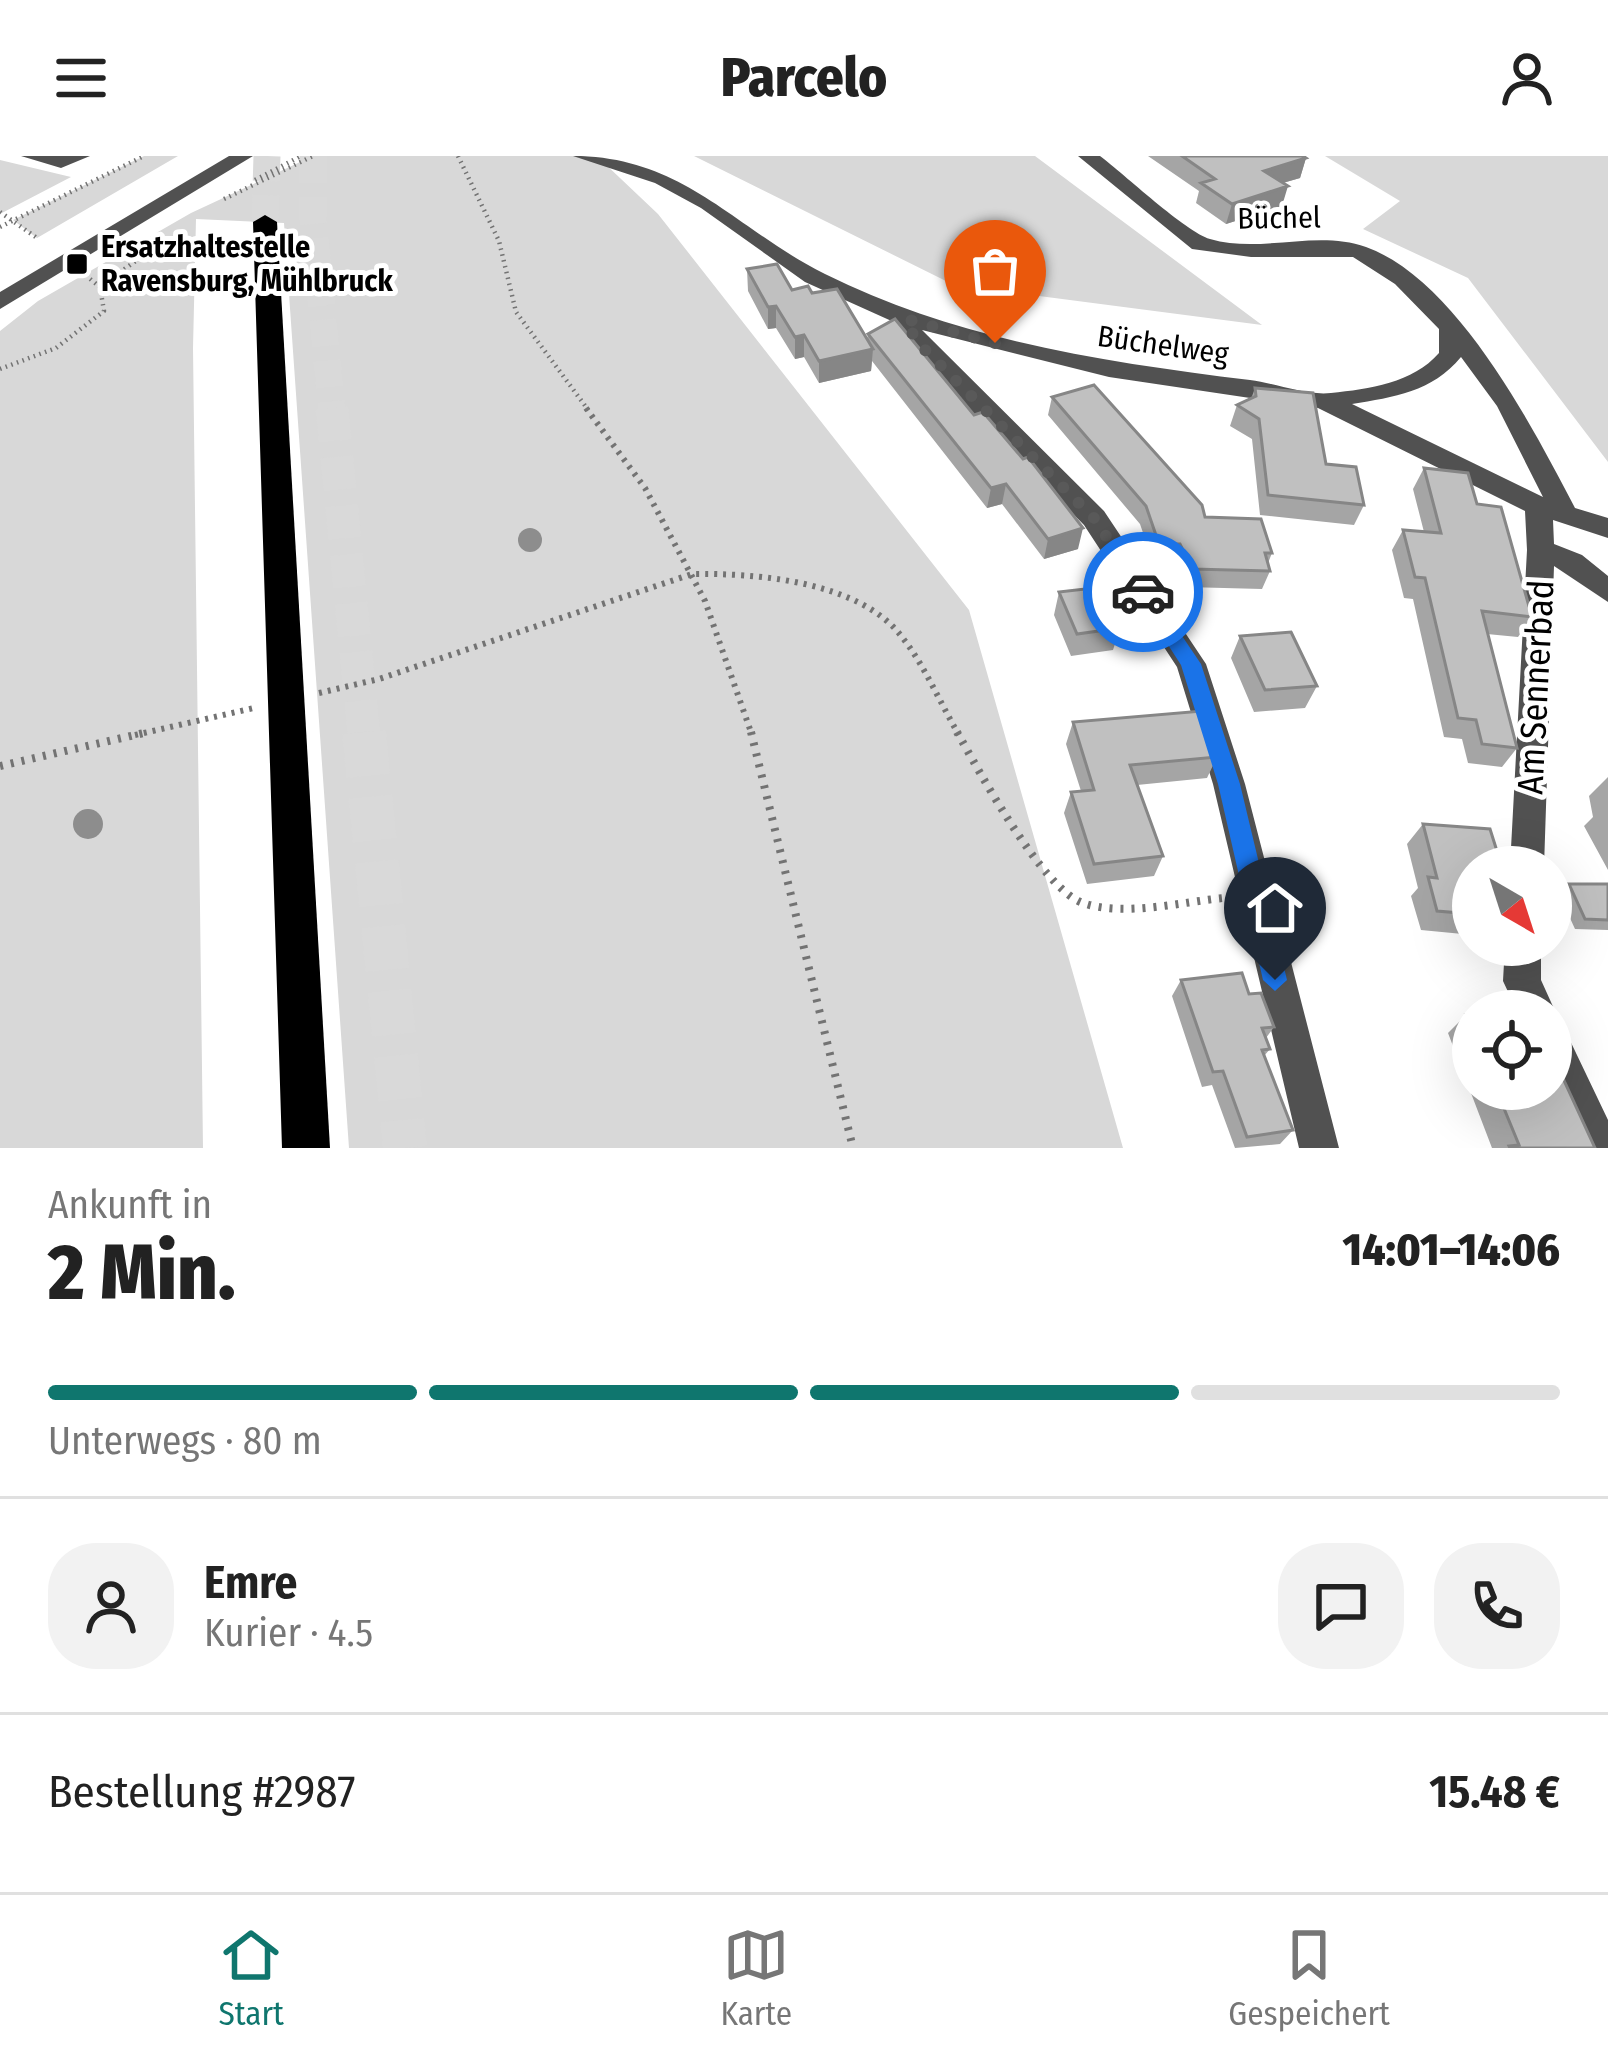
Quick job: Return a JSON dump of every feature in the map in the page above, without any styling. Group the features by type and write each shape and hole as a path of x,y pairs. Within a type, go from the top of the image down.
{"highway":[{"path":"265,222 306,1148"}],"street":[{"path":"31,156 61,162 80,156"},
{"path":"0,280 211,156"},
{"path":"0,302 242,156"},
{"name":"Büchelweg","path":"583,156 662,179 708,204 813,277 906,319 1108,370 1290,393 1326,402 1553,512 1608,528"},
{"name":"Büchel","path":"1088,156 1191,240 1235,250 1343,248 1360,251 1391,268 1451,328 1508,404 1553,512"},
{"path":"906,319 916,341 1094,518 1191,664 1229,784 1319,1148"},
{"path":"1326,402 1403,389 1428,378 1450,354 1451,328"},
{"name":"Am Sennerbad","path":"1528,846 1540,550 1553,512"},
{"path":"1540,550 1572,562 1608,591"},
{"path":"1572,1088 1600,1148"}],"path":[{"path":"0,227 144,156"},
{"path":"222,200 313,156"},
{"path":"458,156 499,241 516,312 645,488 692,574 752,735 853,1148"},
{"path":"0,212 37,238"},
{"path":"100,287 137,260 137,244"},
{"path":"0,369 54,350 87,328 104,310 100,287 89,278"},
{"path":"313,694 380,679 692,574 747,573 817,586 885,618 926,674 995,799 1060,890 1084,904 1134,908 1253,895"},
{"path":"0,766 268,705"}],"shaded area":[{"path":"144,156 178,156 37,238 13,220"},
{"path":"313,156 583,156 601,160 658,214 969,610 1123,1148 349,1148 284,223 196,219 193,348 203,1148 0,1148 0,331 38,301 191,213"},
{"path":"694,156 1035,156 1262,325 954,285"},
{"path":"1325,156 1608,156 1608,462 1468,278 1363,229 1400,201"},
{"path":"0,160 71,177 0,214"}],"building":[{"path":"1182,156 1306,158 1264,171 1288,186 1232,204 1201,183 1215,179"},
{"path":"777,264 792,290 808,286 812,293 837,289 873,349 819,361 804,335 795,337 776,306 768,307 747,269"},
{"path":"895,319 974,415 983,412 1023,459 1028,457 1083,528 1048,539 1006,484 991,488 868,334"},
{"path":"1094,385 1202,505 1205,517 1261,519 1272,553 1265,553 1270,571 1192,569 1180,544 1159,544 1146,506 1052,397"},
{"path":"1255,388 1313,393 1326,464 1356,467 1364,505 1268,495 1259,419 1237,405 1256,396"},
{"path":"1424,468 1468,473 1477,504 1501,507 1532,617 1482,611 1517,748 1482,744 1476,720 1458,718 1425,578 1415,577 1403,530 1441,533"},
{"path":"1102,587 1120,628 1077,634 1059,592"},
{"path":"1291,632 1317,686 1265,690 1240,636"},
{"path":"1202,711 1217,757 1130,765 1163,856 1094,864 1071,792 1094,790 1073,722"},
{"path":"1423,824 1490,829 1495,846 1452,846 1452,912 1437,911 1428,877 1437,878"},
{"path":"1572,884 1608,884 1608,920 1585,919"},
{"path":"1242,973 1249,994 1261,993 1274,1027 1262,1028 1270,1049 1262,1050 1293,1130 1247,1137 1223,1071 1213,1072 1181,980"},
{"path":"1572,1098 1595,1148 1509,1146 1519,1145 1505,1110 1572,1110"}],"tunnel":[{"path":"265,222 267,156"},
{"path":"313,156 313,218 332,411"},
{"path":"332,408 364,735"},
{"path":"364,732 405,1148"}],"way so far":[{"path":"995,343 906,319 916,341 1094,518 1143,592"}],"place":[{"name":"Ersatzhaltestelle Ravensburg, Mühlbruck","path":"77,264"}],"route":[{"path":"1143,592 1191,664 1229,784 1275,980"}]}
